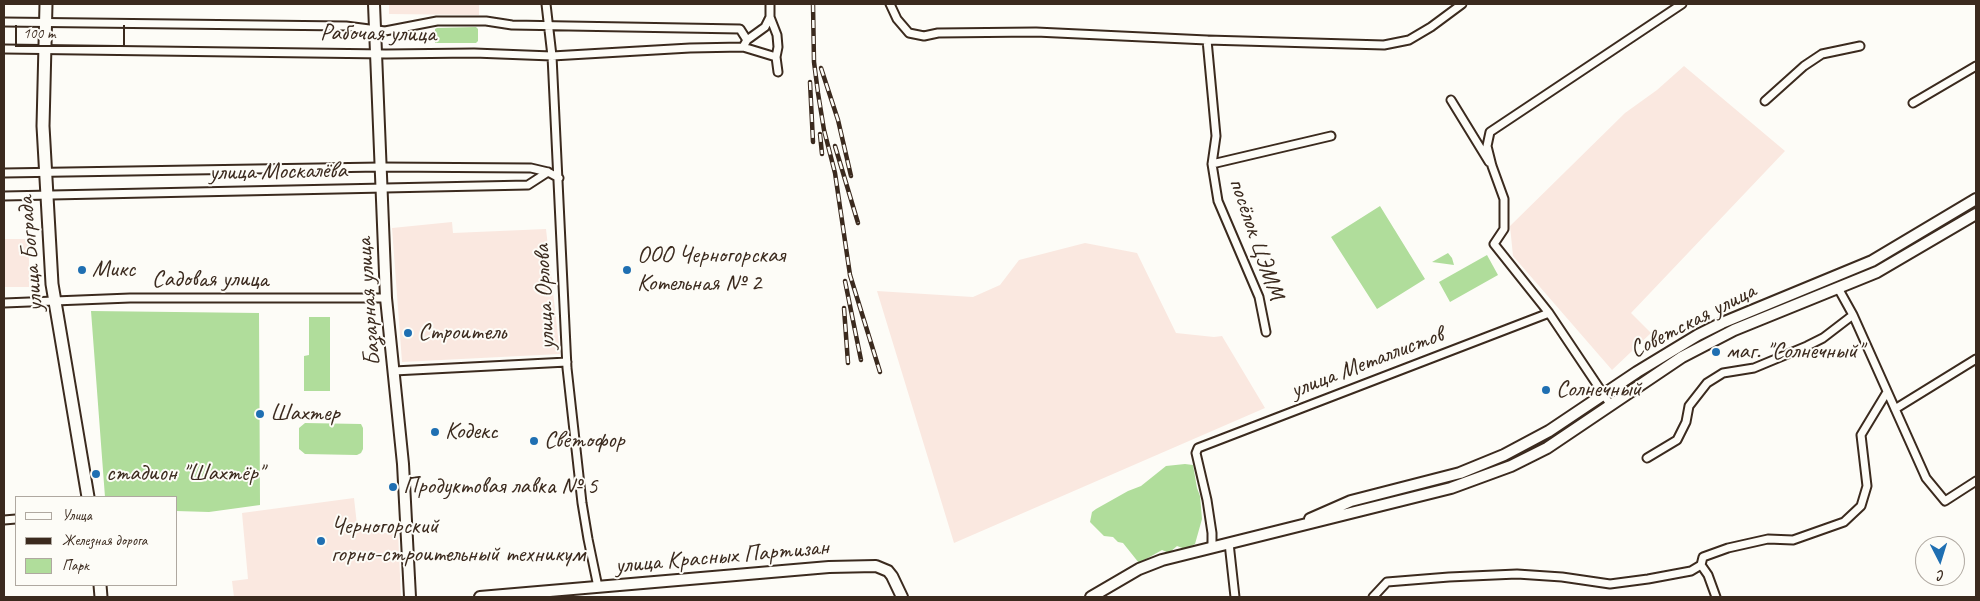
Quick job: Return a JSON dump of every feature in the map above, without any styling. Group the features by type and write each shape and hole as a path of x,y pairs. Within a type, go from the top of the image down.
{"main road":[{"name":"улица Бограда","path":"46,4 45,172 55,300 88,496"},
{"name":"Базарная улица","path":"374,4 386,298 403,464 410,597"},
{"name":"Советская улица","path":"1289,528 1351,501 1480,466 1527,444 1698,335 1722,323 1872,261 1976,199"},
{"name":"Советская улица","path":"1091,597 1139,569 1162,560 1451,488 1490,475 1547,448 1610,404 1682,357 1709,342 1877,272 1976,214"},
{"path":"1569,418 1576,428"},
{"name":"улица Красных Партизан","path":"480,597 829,567 876,566 888,571 898,586 902,597"}],"street":[{"name":"улица Орлова","path":"546,4 552,56 567,362 582,503 598,587"},
{"path":"770,4 770,17 777,35 778,47 776,57 778,72"},
{"path":"890,4 898,19 909,33 924,36 938,33 1036,32 1207,40 1384,45 1409,40 1431,27 1462,4"},
{"path":"1610,404 1549,313 1494,244 1504,228 1504,199 1487,146 1490,132 1682,4"},
{"path":"743,47 747,40 765,26 770,17"},
{"name":"Рабочая улица","path":"4,22 346,26 385,31 437,22 486,21 512,25 740,29 747,40"},
{"name":"посёлок ЦЭММ","path":"1207,40 1216,136 1212,164 1218,201 1259,297 1266,332"},
{"path":"1764,101 1804,66 1822,54 1860,46"},
{"name":"Рабочая улица","path":"4,49 474,53 552,56 743,47 776,57"},
{"path":"1912,103 1976,66"},
{"path":"1451,100 1492,166"},
{"path":"1212,164 1331,136"},
{"name":"улица Москалёва","path":"4,173 381,167 531,168 548,172 559,178"},
{"name":"улица Москалёва","path":"4,196 382,190 528,185 548,172"},
{"path":"1838,288 1853,315 1926,478 1945,501 1976,481"},
{"name":"Садовая улица","path":"4,302 130,298 386,298"},
{"name":"улица Металлистов","path":"1212,547 1212,533 1206,493 1196,453 1198,448 1549,313"},
{"path":"1647,458 1677,440 1686,422 1689,406 1707,383 1723,372 1754,368 1807,346 1823,338 1853,315"},
{"path":"1895,409 1976,359"},
{"path":"394,371 567,362"},
{"path":"1373,597 1387,582 1509,574 1562,577 1610,584 1669,575 1691,571 1701,565 1704,557 1728,548 1768,539 1793,540 1844,522 1861,506 1867,486 1861,435 1887,392"},
{"path":"1229,543 1235,597"},
{"path":"1701,565 1708,575 1716,597"}],"shaded area":[{"path":"389,4 479,4 479,15 389,14"},
{"path":"1684,66 1785,151 1631,313 1651,333 1612,370 1513,256 1510,226 1625,113 1657,90"},
{"path":"452,222 453,233 546,229 560,354 402,362 392,228"},
{"path":"4,239 29,239 29,287 4,287"},
{"path":"1085,243 1137,253 1176,333 1214,337 1222,336 1265,408 954,543 877,291 973,297 1000,285 1019,260"},
{"name":"Черногорский горно-строительный техникум","path":"354,498 357,525 383,523 384,533 398,532 401,597 234,597 232,581 248,579 242,513"}],"green space":[{"path":"476,27 478,29 478,41 476,43 435,43 435,29 437,28"},
{"path":"1976,205 1976,209 1875,269 1683,352 1619,392 1617,391 1681,349 1722,328 1873,265"},
{"path":"1380,206 1425,279 1377,309 1331,237"},
{"path":"1448,253 1454,265 1432,262"},
{"path":"1487,255 1498,275 1450,302 1439,282"},
{"path":"91,311 259,313 260,505 209,512 178,511 178,496 105,496"},
{"path":"309,317 330,317 330,391 304,391 304,356 309,355"},
{"path":"305,423 361,424 363,428 363,449 357,455 305,454 299,449 299,428"},
{"path":"1566,426 1568,429 1525,454 1476,476 1345,509 1372,499 1468,475 1495,465"},
{"path":"1193,465 1200,496 1202,519 1195,544 1185,549 1177,546 1169,553 1162,550 1139,563 1123,543 1118,542 1113,537 1104,536 1090,522 1092,512 1096,509 1141,486 1166,466"}],"railway":[{"path":"813,4 814,62 818,93 824,130 835,173 850,275 880,372"},
{"path":"821,68 838,120 851,176"},
{"path":"810,82 813,142"},
{"path":"820,134 822,154"},
{"path":"835,146 858,223"},
{"path":"845,281 861,360"},
{"path":"844,308 848,363"}],"place":[{"name":"Микс","path":"82,270"},
{"name":"ООО Черногорская Котельная № 2","path":"627,270"},
{"name":"Строитель","path":"408,333"},
{"name":"маг. \"Солнечный\"","path":"1716,352"},
{"name":"Солнечный","path":"1546,390"},
{"name":"Шахтер","path":"260,414"},
{"name":"Кодекс","path":"435,432"},
{"name":"Светофор","path":"534,441"},
{"name":"стадион \"Шахтёр\"","path":"96,474"},
{"name":"Продуктовая лавка № 5","path":"393,487"},
{"name":"Черногорский горно-строительный техникум","path":"321,541"}]}
